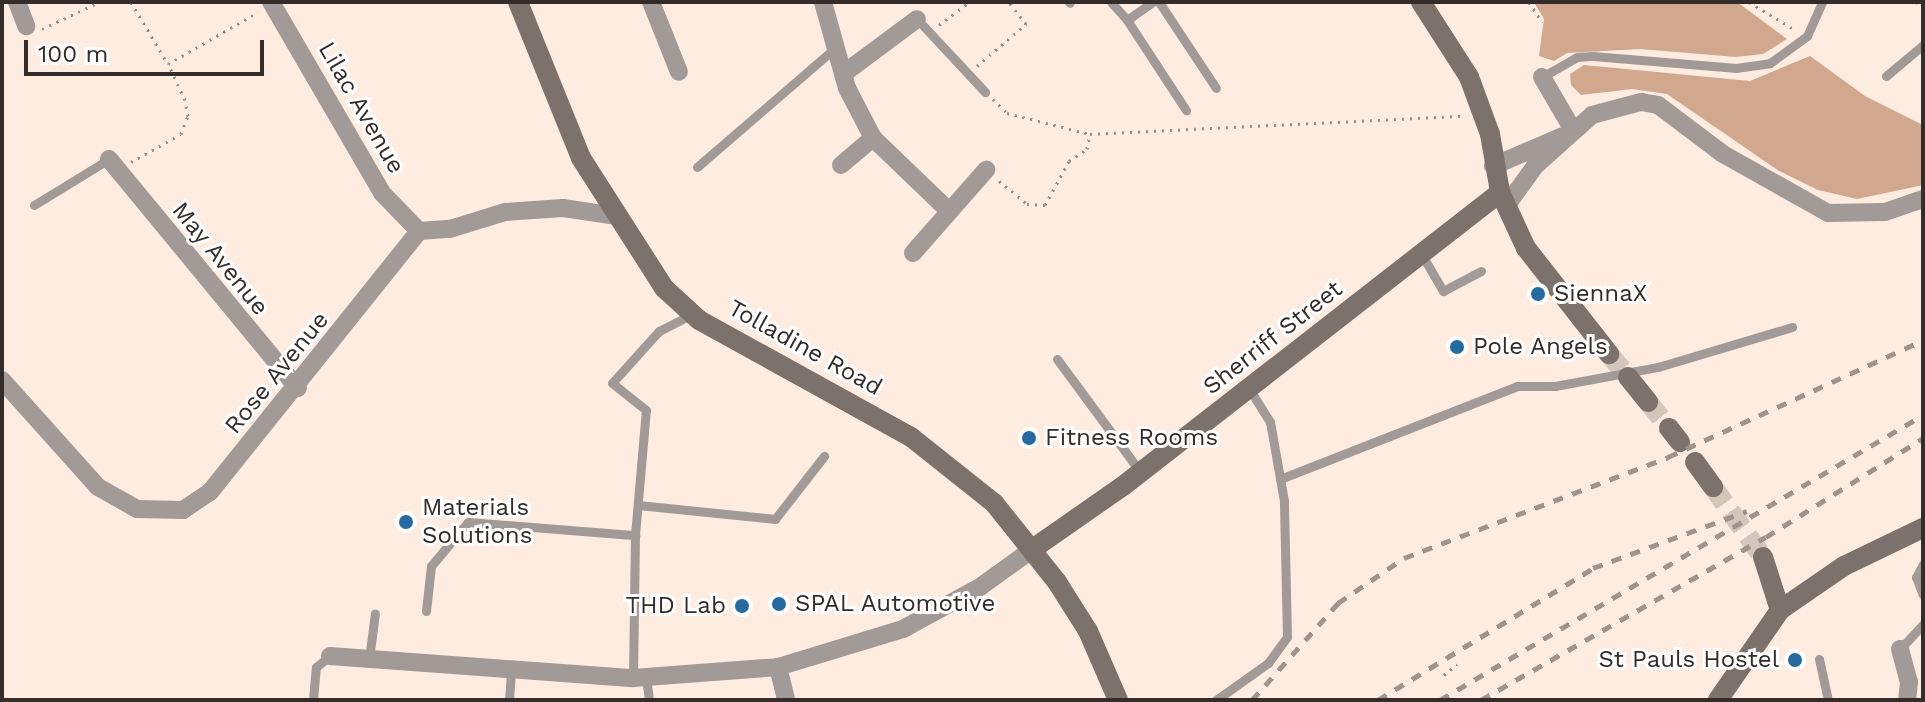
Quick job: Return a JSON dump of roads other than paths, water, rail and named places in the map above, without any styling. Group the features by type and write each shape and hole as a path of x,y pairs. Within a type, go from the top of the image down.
{"main road":[{"name":"Tolladine Road","path":"518,2 581,158 664,288 693,314 911,437 994,503 1034,548 1088,631 1118,700"},
{"path":"1421,2 1454,49 1484,113 1493,166 1526,248 1609,354"},
{"name":"Sherriff Street","path":"1034,548 1141,473 1422,255 1504,199"},
{"path":"1628,377 1648,402"},
{"path":"1695,462 1713,487"},
{"path":"1718,700 1740,663 1780,610 1844,566 1923,528"},
{"path":"1763,557 1780,610"},
{"path":"1735,700 1740,663"}],"street":[{"path":"17,2 26,26"},
{"path":"651,2 679,72"},
{"path":"823,2 843,74 873,138 949,211"},
{"name":"Lilac Avenue","path":"273,3 382,193 419,231"},
{"path":"843,74 923,25"},
{"path":"1542,77 1571,132"},
{"path":"1504,199 1571,132 1606,107 1641,102 1658,105 1723,154 1828,213 1885,212 1923,199"},
{"path":"1493,166 1571,132"},
{"path":"841,165 873,138"},
{"name":"May Avenue","path":"113,164 298,388"},
{"path":"913,253 986,170"},
{"path":"419,231 450,229 505,212 563,208 617,216"},
{"name":"Rose Avenue","path":"2,380 98,487 137,509 183,510 210,492 298,388 419,231"},
{"path":"330,656 640,678 778,667 903,629 980,587 1034,548"},
{"path":"1900,649 1909,682 1907,700"},
{"path":"778,667 786,700"}],"lane":[{"path":"1111,2 1127,20 1186,110"},
{"path":"1127,20 1153,2"},
{"path":"1159,2 1216,88"},
{"path":"1542,77 1577,57 1603,55 1751,66 1770,63 1807,36 1822,2"},
{"path":"923,25 985,92"},
{"path":"1886,76 1923,45"},
{"path":"697,167 835,48"},
{"path":"34,205 113,164"},
{"path":"1422,255 1443,291 1481,271"},
{"path":"649,700 640,678 635,535 646,410 612,383 659,331 693,314"},
{"path":"1280,479 1517,386 1555,386 1658,367 1792,327"},
{"path":"1057,359 1141,473"},
{"path":"1216,700 1268,663 1287,637 1280,479 1270,422 1249,389"},
{"path":"638,505 775,519 824,456"},
{"path":"426,611 431,566 468,522 635,535"},
{"path":"1923,564 1916,577 1923,595"},
{"path":"369,659 375,613"},
{"path":"1900,649 1922,627"},
{"path":"313,700 316,667 330,656"},
{"path":"1819,659 1828,700"},
{"path":"511,668 509,699 520,700"}],"tunnel":[{"path":"1609,354 1628,377"},
{"path":"1648,402 1669,428"},
{"path":"1713,487 1763,557"}],"railway":[{"path":"1252,700 1338,603 1404,558 1668,457 1923,340"},
{"path":"1440,700 1923,415"},
{"path":"1481,700 1766,537 1923,438"},
{"path":"1378,700 1593,568 1747,511"}],"place":[{"name":"SiennaX","path":"1538,294"},
{"name":"Pole Angels","path":"1457,347"},
{"name":"Fitness Rooms","path":"1029,438"},
{"name":"Materials Solutions","path":"406,522"},
{"name":"SPAL Automotive","path":"779,604"},
{"name":"THD Lab","path":"742,606"},
{"name":"St Pauls Hostel","path":"1795,660"}]}
